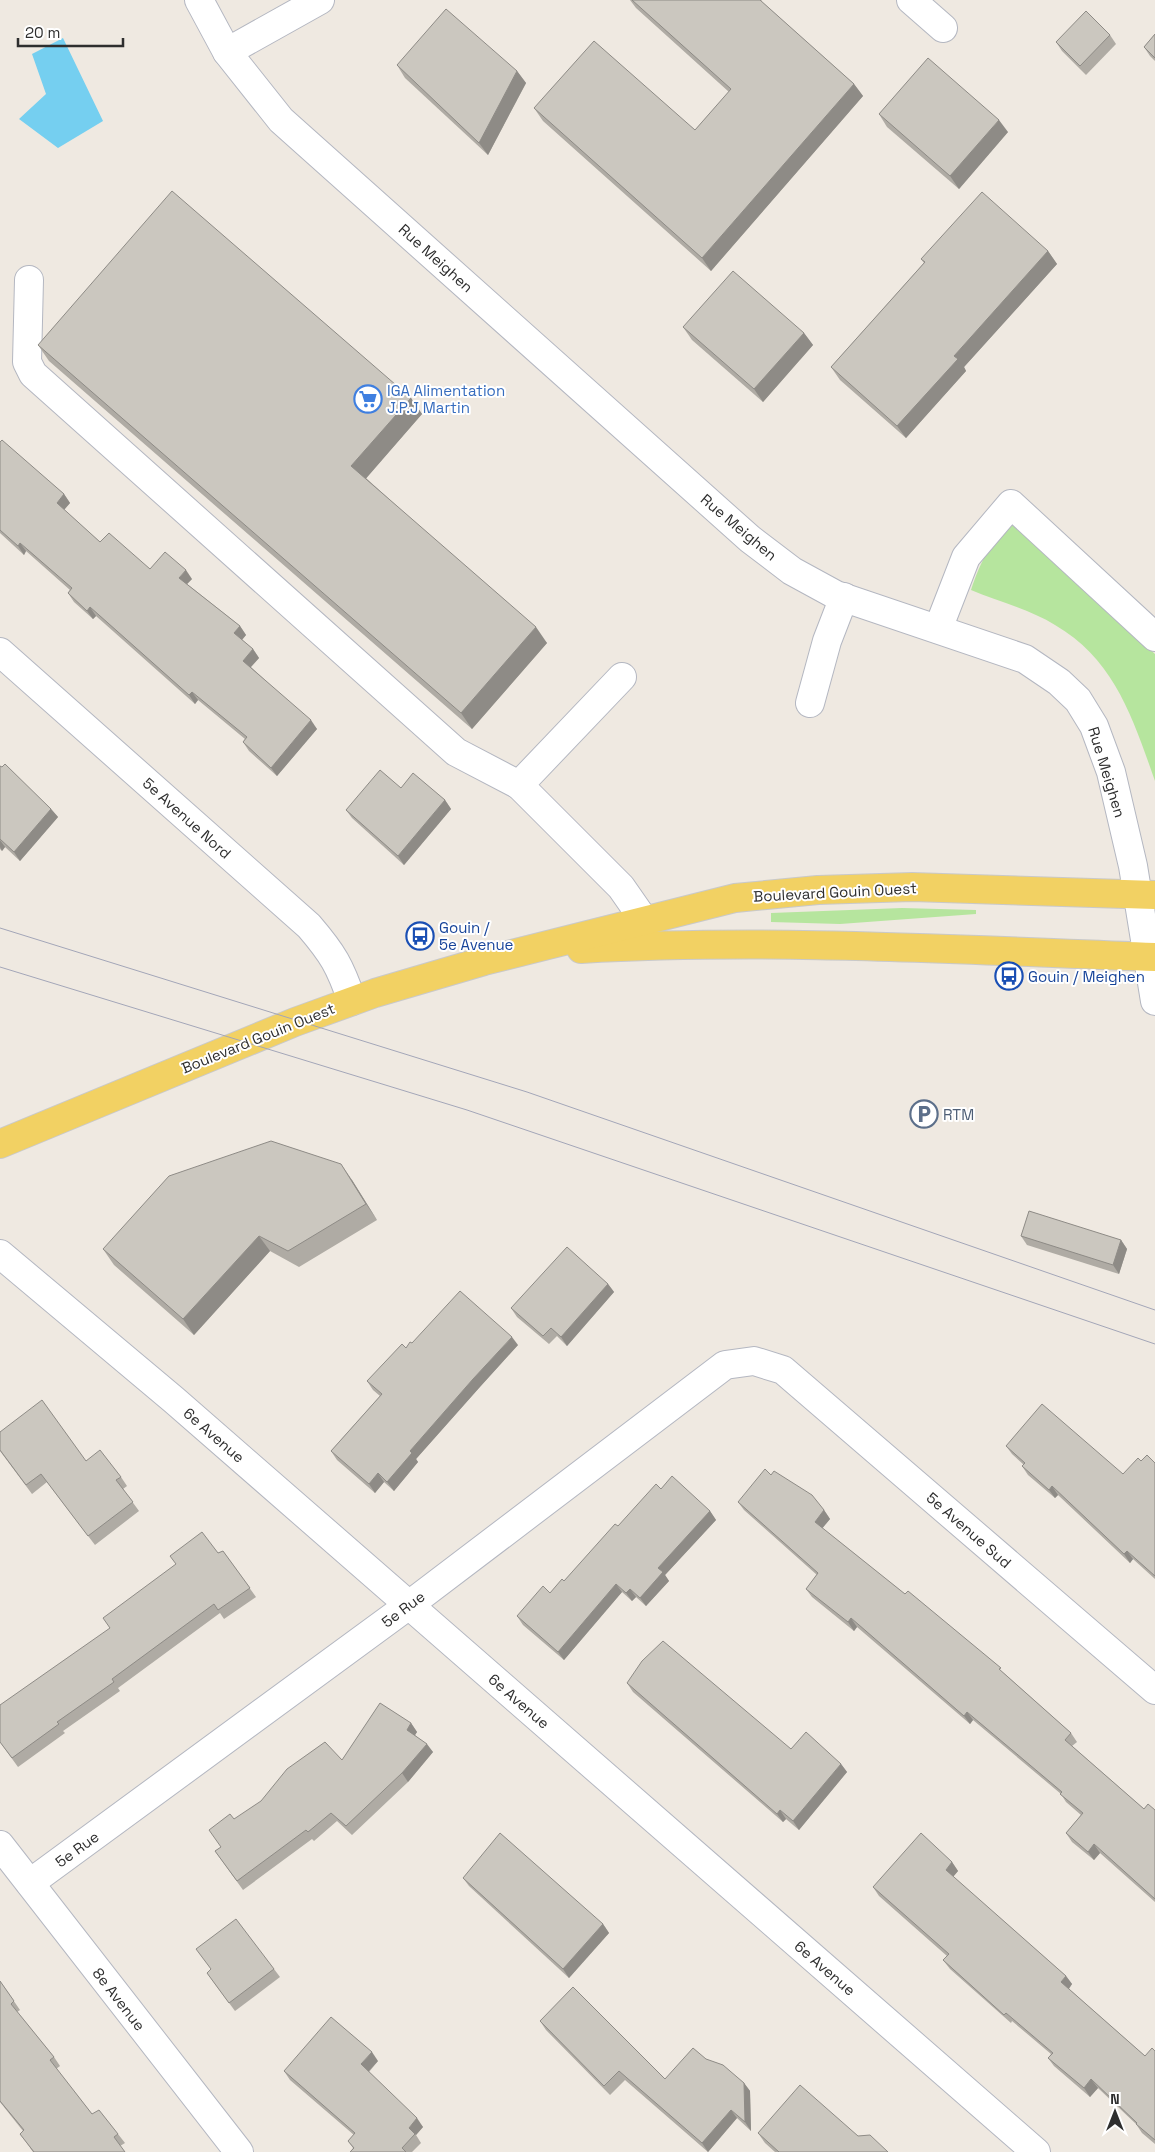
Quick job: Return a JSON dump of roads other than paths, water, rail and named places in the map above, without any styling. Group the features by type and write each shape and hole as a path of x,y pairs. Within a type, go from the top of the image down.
{"main road":[{"name":"Boulevard Gouin Ouest","path":"0,1144 295,1022 352,1001 405,984 522,952 735,898 818,890 912,887 1146,894"},
{"name":"Boulevard Gouin Ouest","path":"522,952 645,946 778,945 1152,957"}],"street":[{"name":"Rue Meighen","path":"199,0 227,52 281,120 743,533 792,571 811,582 844,597 1025,659 1059,682 1078,700 1094,726 1111,772 1146,894 1155,1001"},
{"path":"227,52 320,0"},
{"path":"911,0 942,28"},
{"path":"29,280 28,362 33,374 456,752 518,785 621,887 644,920"},
{"path":"938,628 966,557 1011,504 1155,636"},
{"path":"810,703 827,641 844,597"},
{"name":"5e Avenue Nord","path":"0,652 309,926 332,952 341,970 352,1001"},
{"path":"518,785 622,677"},
{"name":"6e Avenue","path":"0,1254 174,1400 1036,2152"},
{"name":"5e Rue","path":"30,1883 409,1605 725,1365 754,1361 783,1370"},
{"name":"5e Avenue Sud","path":"783,1370 1155,1690"},
{"name":"8e Avenue","path":"0,1845 239,2152"}],"water":[{"path":"63,38 103,121 58,148 19,119 46,94 32,54"}],"tram line":[{"path":"0,928 527,1092 1155,1310"},
{"path":"0,967 467,1110 1155,1344"}],"place":[{"name":"IGA Alimentation J.P.J Martin","path":"368,399"},
{"name":"Gouin / 5e Avenue","path":"420,936"},
{"name":"Gouin / Meighen","path":"1009,976"},
{"name":"RTM","path":"924,1114"}]}
